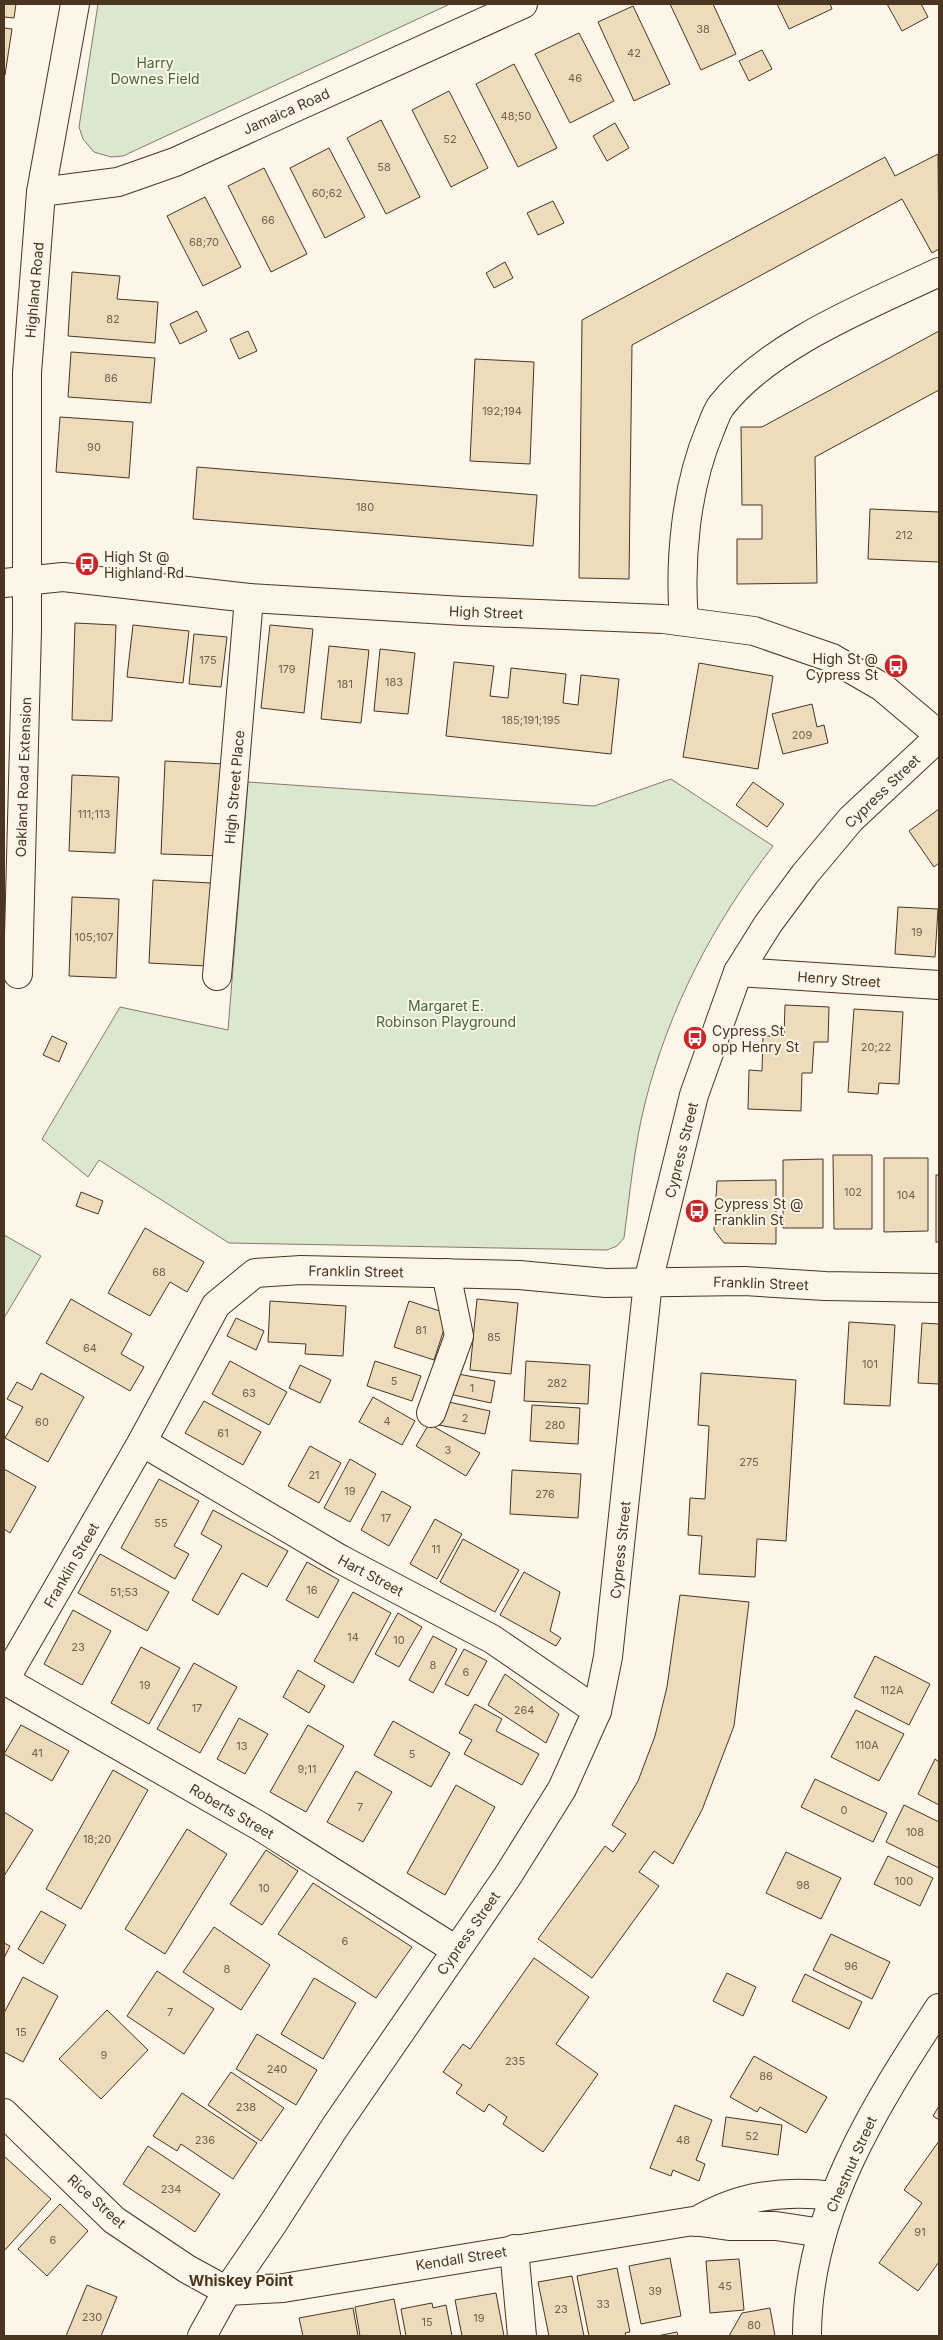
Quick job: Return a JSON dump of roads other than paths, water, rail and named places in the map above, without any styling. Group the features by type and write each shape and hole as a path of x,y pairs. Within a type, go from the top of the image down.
{"street":[{"name":"Highland Road","path":"16,582 27,373 42,192 75,4"},
{"name":"Jamaica Road","path":"42,192 118,182 175,162 523,4"},
{"path":"684,621 682,593 694,478 720,408 744,382 829,323 939,272"},
{"name":"High Street","path":"16,582 64,577 250,598 463,611 684,621 754,632 832,658 882,687 939,736"},
{"name":"Oakland Road Extension","path":"16,582 18,974"},
{"name":"High Street Place","path":"217,976 250,598"},
{"name":"Cypress Street","path":"202,2336 227,2291 345,2112 506,1877 562,1789 597,1711 608,1657 648,1282 694,1096 738,972 768,924 805,874 851,819 939,736"},
{"name":"Henry Street","path":"738,972 939,985"},
{"name":"Franklin Street","path":"4,1681 142,1442 216,1305 255,1274 301,1270 520,1275 606,1283 744,1281 825,1286 939,1288"},
{"path":"431,1413 459,1336 446,1273"},
{"name":"Hart Street","path":"142,1442 340,1559 492,1640 597,1711"},
{"name":"Roberts Street","path":"4,1681 261,1827 456,1950"},
{"name":"Chestnut Street","path":"807,2336 812,2279 822,2233 834,2196 876,2107 939,2008"},
{"name":"Rice Street","path":"4,2113 114,2220 188,2269 227,2291"},
{"name":"Kendall Street","path":"696,2222 722,2206 754,2198 797,2193 834,2196"},
{"name":"Kendall Street","path":"227,2291 283,2288 514,2249 579,2241 696,2222 729,2226 767,2225 822,2233"},
{"path":"514,2249 522,2336"}],"place":[{"name":"High St @ Highland Rd","path":"87,564"},
{"name":"High St @ Cypress St","path":"896,666"},
{"name":"Cypress St opp Henry St","path":"695,1038"},
{"name":"Cypress St @ Franklin St","path":"697,1211"}],"district":[{"name":"Whiskey Point","path":"241,2280"}],"park label":[{"name":"Harry Downes Field","path":"155,70"},
{"name":"Margaret E. Robinson Playground","path":"446,1014"}]}
